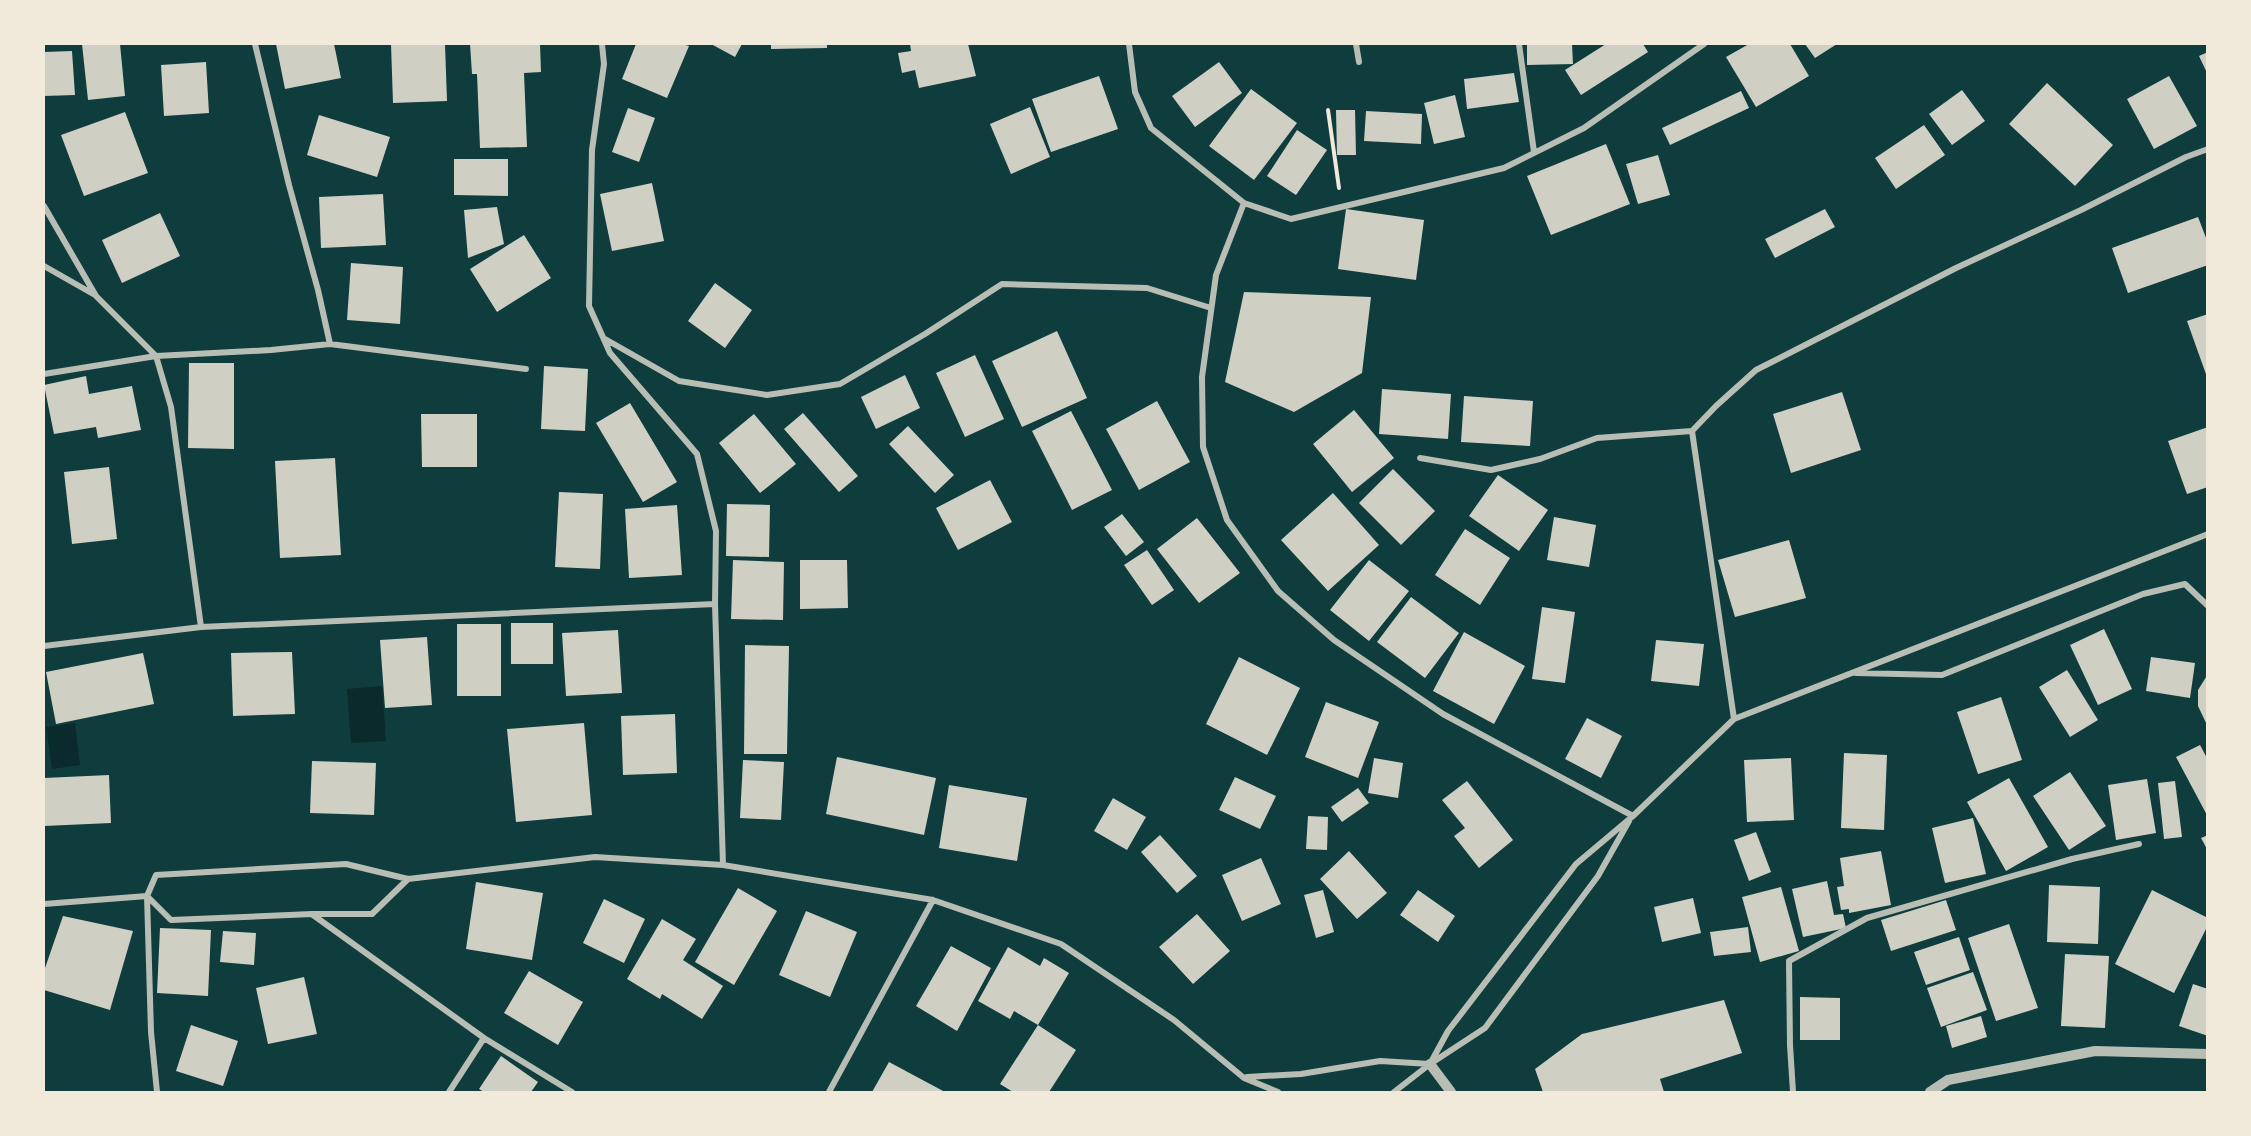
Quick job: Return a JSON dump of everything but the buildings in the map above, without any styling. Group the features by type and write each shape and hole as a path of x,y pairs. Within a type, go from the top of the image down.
{"street":[{"path":"255,44 330,345"},
{"path":"602,44 604,64 591,150 589,306 610,352 697,454 716,531 715,604 723,865"},
{"path":"1129,44 1136,92 1151,128 1244,203 1291,219 1504,168 1584,128 1704,44"},
{"path":"1356,44 1359,62"},
{"path":"1519,44 1534,152"},
{"path":"1420,458 1491,470 1540,459 1596,438 1692,431 1756,370 1956,268 2081,210 2186,157 2208,149"},
{"path":"1244,203 1216,275 1202,377 1203,447 1227,520 1278,591 1334,640 1443,714 1633,816"},
{"path":"44,206 96,296 156,356 171,407 201,627"},
{"path":"44,266 96,296"},
{"path":"604,339 679,381 767,395 840,384 925,334 1002,284 1147,288 1211,308"},
{"path":"44,374 156,356 330,345 526,369"},
{"path":"1692,431 1734,719"},
{"path":"1430,1064 1448,1031 1576,864 1633,816 1734,719 2208,534"},
{"path":"1851,673 1942,675 2143,594 2185,584 2208,606"},
{"path":"44,645 201,627 715,604"},
{"path":"1394,1092 1430,1064 1485,1028 1598,876 1633,816"},
{"path":"1793,1092 1789,960 1867,918 2072,859 2139,844"},
{"path":"158,1092 151,1032 147,896 156,875 346,864 408,879 595,856 723,865 933,900 1060,944 1174,1020 1244,1078 1278,1092"},
{"path":"44,904 147,896 171,920 372,914 408,879"},
{"path":"829,1092 933,900"},
{"path":"312,914 484,1038 572,1092"},
{"path":"449,1092 484,1038"},
{"path":"1930,1092 1948,1080 2095,1052 2208,1054"},
{"path":"1244,1078 1301,1074 1380,1061 1430,1064 1451,1092"}],"path":[{"path":"1328,110 1342,207"}],"water":[{"path":"382,686 386,741 351,743 347,689"},
{"path":"75,723 80,765 52,769 46,727"}]}
